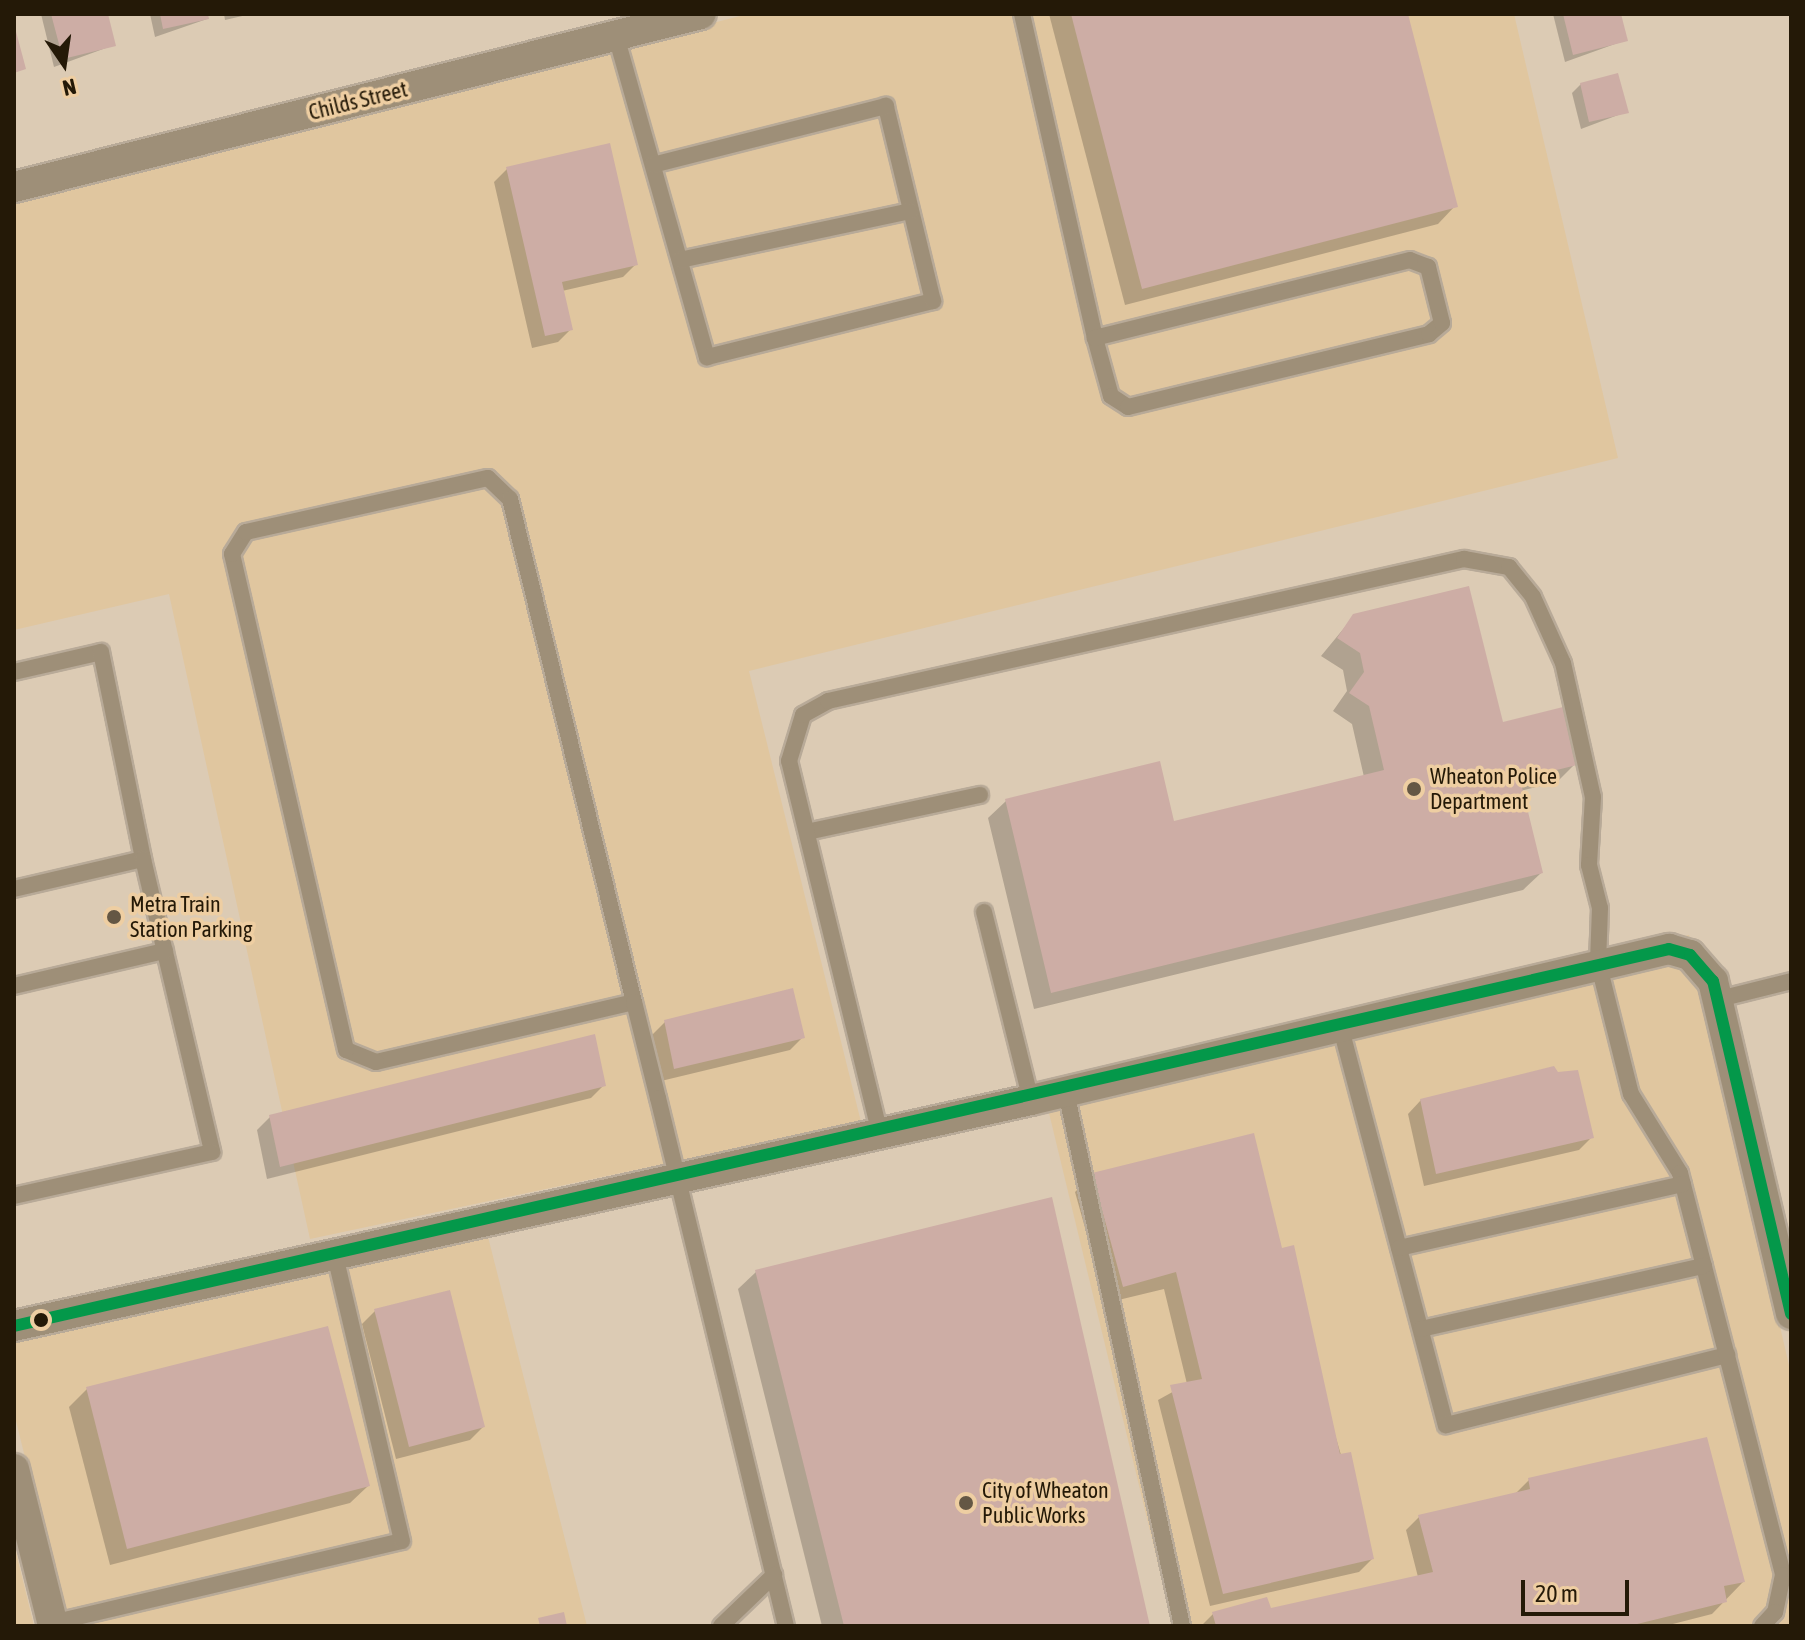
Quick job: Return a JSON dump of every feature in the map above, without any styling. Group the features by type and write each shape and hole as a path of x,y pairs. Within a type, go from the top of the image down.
{"street":[{"name":"Childs Street","path":"14,187 701,14"},
{"path":"14,1326 336,1259 1066,1092 1655,949 1690,955 1719,999 1791,1314"},
{"path":"14,1469 53,1624"}],"lane":[{"path":"1022,14 1095,338 1111,396 1128,407 1429,334 1442,323 1428,267 1410,260 1095,338"},
{"path":"616,36 707,357 933,301 886,106 653,165"},
{"path":"680,260 911,211"},
{"path":"634,1002 376,1062 346,1050 232,554 246,532 488,478 510,499 678,1180 786,1626"},
{"path":"880,1134 789,761 792,735 803,715 828,701 1464,559 1492,560 1521,578 1563,663 1593,797 1589,865 1600,908 1598,962 1631,1094 1683,1184 1783,1575 1775,1612 1762,1626"},
{"path":"14,672 101,652 143,859 212,1152 14,1196"},
{"path":"807,832 980,795"},
{"path":"14,889 143,859"},
{"path":"984,912 1031,1100"},
{"path":"14,986 165,951"},
{"path":"1719,999 1791,981"},
{"path":"1340,1025 1446,1425 1727,1355"},
{"path":"1066,1092 1182,1626"},
{"path":"1399,1248 1683,1184"},
{"path":"53,1624 402,1541 336,1259"},
{"path":"1421,1329 1704,1266"},
{"path":"721,1626 774,1575"}],"shaded area":[{"path":"748,14 1514,14 1618,458 749,671 861,1122 310,1239 169,594 14,630 14,201"},
{"path":"1689,935 1791,1374 1791,1626 1173,1626 1042,1084"},
{"path":"486,1229 587,1626 67,1626 14,1413 14,1337"},
{"path":"14,1544 34,1626 14,1626"}],"building":[{"path":"51,14 108,14 116,46 63,59"},
{"path":"160,14 208,14 209,19 163,29"},
{"path":"1071,14 1408,14 1458,207 1142,289"},
{"path":"1563,14 1621,14 1628,41 1573,55"},
{"path":"14,24 26,69 14,73"},
{"path":"1618,73 1629,113 1589,122 1580,83"},
{"path":"610,143 638,265 562,282 573,330 545,336 506,167"},
{"name":"Wheaton Police Department","path":"1469,586 1503,722 1563,707 1577,765 1520,779 1543,873 1051,993 1005,799 1160,761 1174,821 1384,770 1369,706 1349,693 1364,672 1360,653 1337,638 1353,614"},
{"path":"793,988 805,1038 674,1069 664,1020"},
{"path":"595,1034 606,1086 280,1167 269,1115"},
{"path":"1554,1066 1558,1072 1578,1070 1594,1138 1436,1174 1420,1099"},
{"path":"1254,1133 1282,1248 1294,1245 1340,1454 1351,1452 1374,1559 1223,1594 1170,1385 1202,1379 1176,1272 1123,1287 1092,1173"},
{"name":"City of Wheaton Public Works","path":"1052,1197 1150,1626 844,1626 755,1270"},
{"path":"450,1290 485,1427 409,1447 374,1309"},
{"path":"328,1326 370,1486 127,1549 86,1387"},
{"path":"1707,1437 1745,1582 1724,1586 1727,1602 1629,1626 1216,1626 1212,1612 1267,1597 1271,1608 1433,1572 1418,1515 1530,1489 1528,1478"},
{"path":"564,1612 567,1626 540,1626 538,1618"}],"transit line":[{"path":"14,1326 1669,949 1690,955 1713,981 1791,1314"}],"place":[{"name":"Wheaton Police Department","path":"1414,789"},
{"name":"Metra Train Station Parking","path":"114,917"},
{"name":"City of Wheaton Public Works","path":"966,1503"}]}
